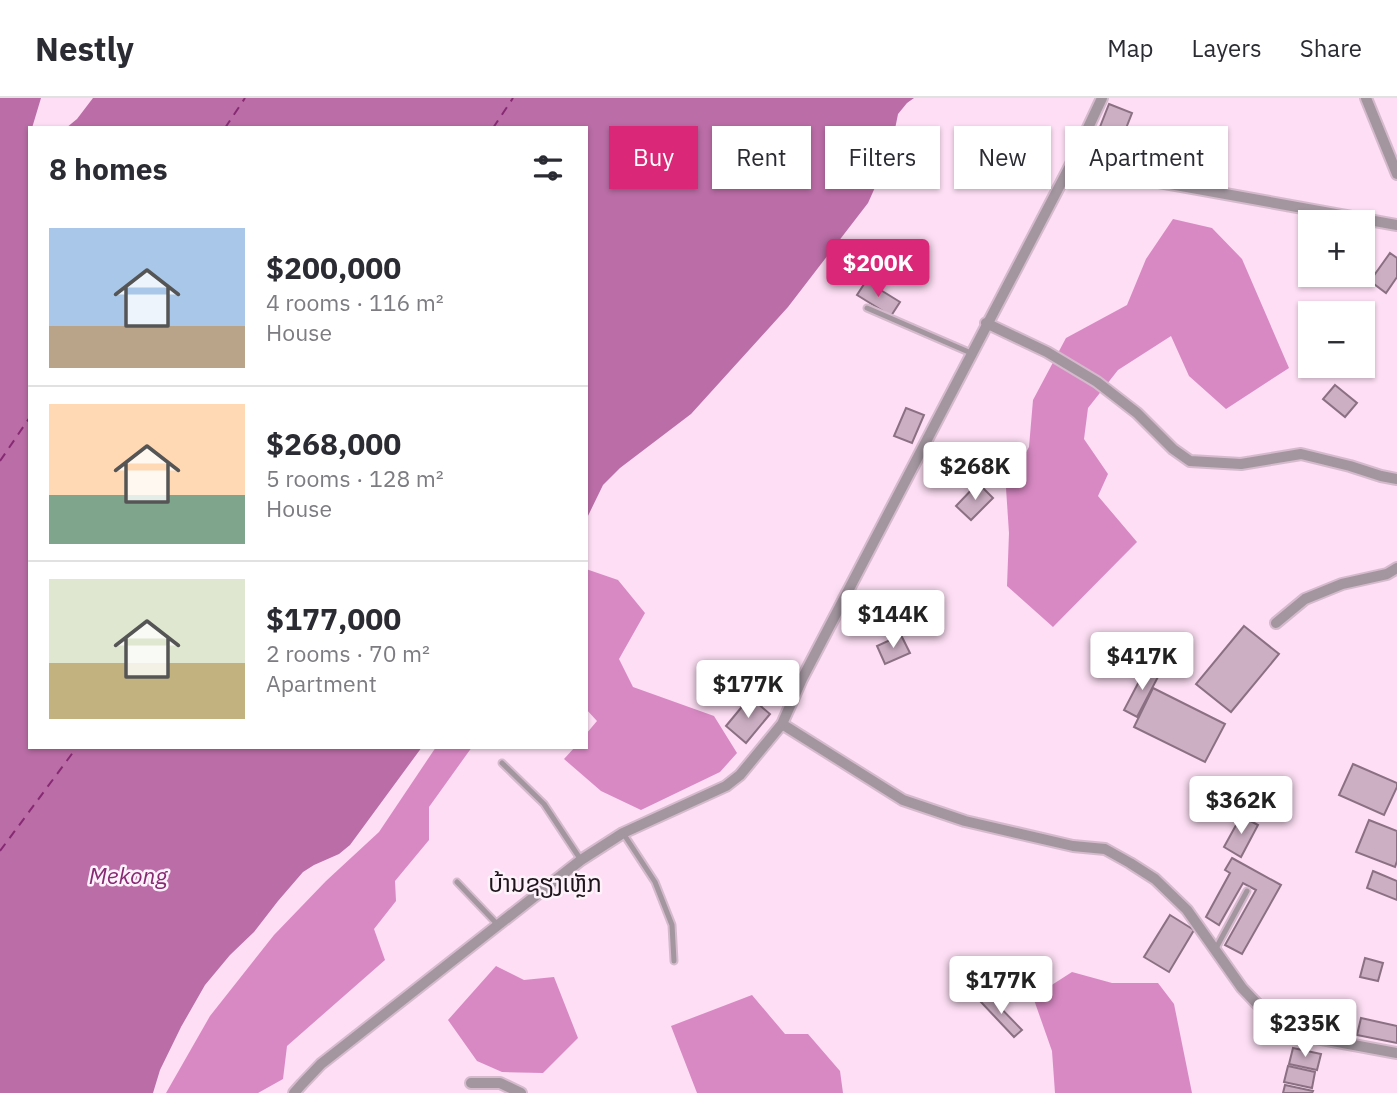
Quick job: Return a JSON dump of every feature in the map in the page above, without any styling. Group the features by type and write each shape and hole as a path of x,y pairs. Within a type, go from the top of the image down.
{"street":[{"path":"1089,126 1102,98"},
{"path":"1366,98 1397,174"},
{"path":"295,1093 321,1065 582,860 623,833 726,786 740,775 782,724 802,679 1065,175"},
{"path":"1197,189 1397,225"},
{"path":"986,323 1047,352 1097,382 1137,413 1172,449 1190,461 1241,464 1301,454 1397,479"},
{"path":"1276,623 1305,599 1342,584 1387,574 1397,568"},
{"path":"782,724 903,800 965,821 1073,846 1105,849 1156,879 1187,910 1241,988 1284,1032 1397,1053"},
{"path":"471,1083 500,1083 521,1093"}],"lane":[{"path":"867,308 971,353"},
{"path":"502,763 544,804 582,860"},
{"path":"623,833 655,882 672,925 674,961"},
{"path":"457,883 499,926"},
{"path":"1215,950 1247,891"}],"shaded area":[{"path":"1173,219 1212,228 1242,259 1289,368 1226,409 1189,376 1171,336 1118,370 1088,408 1084,439 1108,474 1098,496 1137,542 1053,627 1007,586 1009,533 1006,488 1029,447 1033,400 1066,338 1127,305 1146,259"},
{"path":"588,570 618,580 645,613 619,659 633,687 714,716 737,753 720,772 641,810 601,791 564,759 573,749 588,749 588,732 597,721 588,711"},
{"path":"435,749 471,749 429,807 429,840 395,881 396,901 374,929 385,960 287,1046 283,1079 258,1093 166,1093 210,1016 274,935 326,881 379,832"},
{"path":"496,966 524,980 554,977 578,1038 543,1073 502,1072 477,1061 448,1020"},
{"path":"1072,972 1112,983 1158,983 1174,1004 1192,1093 1055,1093 1052,1051 1033,997"},
{"path":"752,995 785,1034 808,1034 840,1071 843,1093 697,1093 671,1026"}],"water":[{"name":"Mekong","path":"0,98 41,98 33,126 28,126 28,749 421,749 350,845 339,854 303,872 254,932 205,985 160,1070 153,1093 0,1093"},
{"path":"93,98 914,98 898,114 896,126 825,126 825,189 874,189 868,203 788,307 691,414 620,468 603,485 588,516 588,126 68,126"}],"building":[{"path":"1109,104 1132,113 1127,126 1100,126"},
{"path":"1390,253 1397,258 1397,277 1386,293 1375,285 1375,274"},
{"path":"866,281 900,302 891,316 857,295"},
{"path":"1335,385 1357,403 1345,417 1323,399"},
{"path":"906,408 924,415 912,443 894,436"},
{"path":"978,483 993,498 971,520 956,506"},
{"path":"1244,626 1279,654 1231,712 1196,684"},
{"path":"901,635 910,653 885,664 877,646"},
{"path":"1146,668 1159,675 1137,717 1124,710"},
{"path":"1153,688 1225,724 1205,762 1134,727"},
{"path":"750,697 770,714 746,743 726,726"},
{"path":"1353,764 1397,783 1384,815 1339,795"},
{"path":"1241,816 1258,825 1241,857 1224,847"},
{"path":"1369,820 1397,831 1395,867 1356,852"},
{"path":"1232,858 1281,885 1242,954 1225,945 1256,890 1243,883 1219,925 1206,917 1230,873 1225,870"},
{"path":"1373,871 1397,881 1397,900 1367,888"},
{"path":"1170,915 1194,930 1169,972 1144,957"},
{"path":"1365,958 1383,963 1378,981 1360,977"},
{"path":"987,994 1022,1030 1014,1037 980,1001"},
{"path":"1361,1018 1397,1026 1397,1043 1357,1035"},
{"path":"1293,1048 1321,1054 1317,1070 1289,1064"},
{"path":"1288,1066 1315,1072 1312,1088 1284,1082"},
{"path":"1285,1085 1313,1091 1283,1093"}],"ferry route":[{"path":"226,126 245,98"},
{"path":"494,126 513,98"},
{"path":"0,461 28,420"},
{"path":"0,851 76,749"}],"district":[{"name":"ບ້ານຊຽງເຫຼັກ","path":"545,884"}]}
